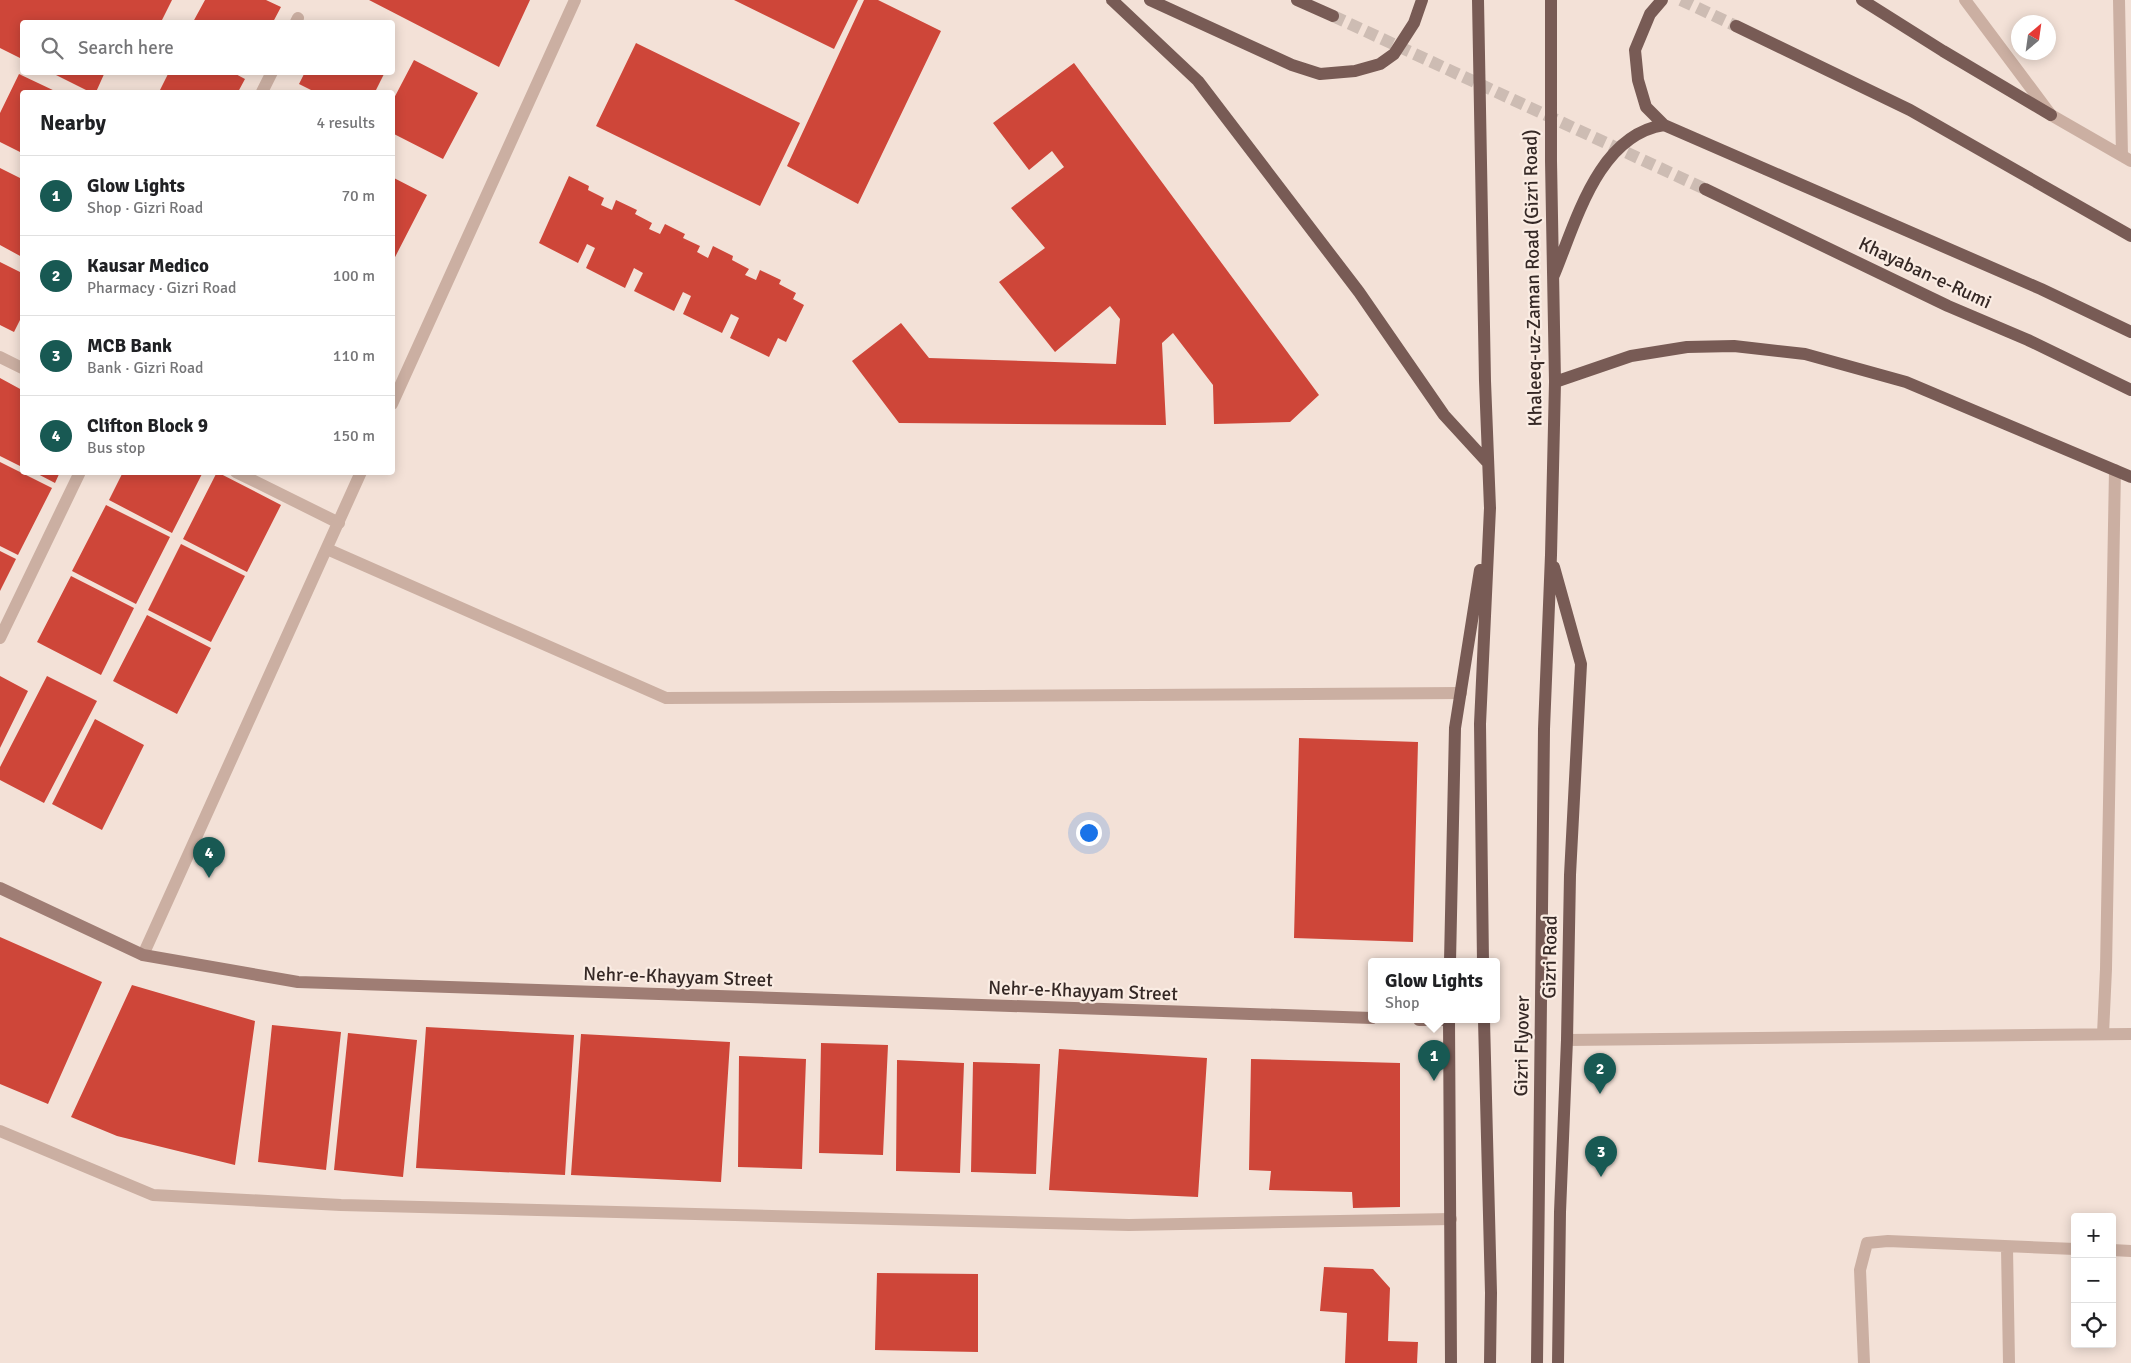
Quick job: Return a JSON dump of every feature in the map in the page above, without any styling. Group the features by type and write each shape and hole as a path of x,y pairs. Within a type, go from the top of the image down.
{"main road":[{"path":"1112,0 1198,80 1359,292 1444,415 1488,463"},
{"path":"1150,0 1292,65 1320,74 1356,71 1380,64 1394,54 1414,23 1422,0"},
{"path":"1297,0 1332,16"},
{"path":"1478,0 1490,508 1480,724 1483,958"},
{"name":"Khaleeq-uz-Zaman Road (Gizri Road)","path":"1544,729 1555,382 1552,280 1551,0"},
{"path":"1662,0 1650,14 1635,50 1638,80 1646,107 1664,125 2032,285 2131,332"},
{"path":"1862,0 2051,115"},
{"path":"1736,26 1910,110 2131,236"},
{"path":"1552,280 1592,183 1604,163 1627,141 1648,129 1664,125"},
{"name":"Khayaban-e-Rumi","path":"1705,189 1948,306 2028,340 2131,390"},
{"path":"1555,382 1631,356 1687,347 1734,346 1804,354 1906,382 2131,477"},
{"path":"1450,958 1455,737 1490,508"},
{"name":"Gizri Road","path":"1551,555 1580,664 1570,875 1567,1040 1560,1212 1558,1363"},
{"name":"Gizri Flyover","path":"1537,1363 1544,729"},
{"path":"1449,1023 1452,1219 1451,1363"},
{"name":"Gizri Flyover","path":"1484,1023 1491,1294 1490,1363"}],"street":[{"path":"395,397 575,0"},
{"path":"1965,0 2051,115 2127,159"},
{"path":"2119,0 2127,159"},
{"path":"263,90 270,75"},
{"path":"0,357 20,367"},
{"path":"2103,1034 2106,969 2115,470"},
{"path":"0,638 79,475"},
{"path":"242,475 339,523"},
{"path":"143,955 361,475"},
{"path":"327,549 666,698 1461,693"},
{"name":"Nehr-e-Khayyam Street","path":"0,888 143,955 298,982 1368,1018"},
{"path":"1567,1040 2131,1034"},
{"path":"0,1131 153,1195 163,1196 341,1205 1130,1225 1452,1219"},
{"path":"1864,1363 1860,1270 1867,1243 1888,1240 2007,1248 2071,1249"},
{"path":"2007,1248 2010,1363"},
{"path":"2116,1250 2131,1251"}],"building":[{"path":"0,0 172,0 162,20 20,20 20,58 0,48"},
{"path":"205,0 266,0 281,7 274,20 194,20"},
{"path":"369,0 530,0 499,67"},
{"path":"734,0 858,0 834,49"},
{"path":"864,0 878,0 941,31 858,204 787,166"},
{"path":"636,43 800,123 760,206 596,126"},
{"path":"414,60 478,93 443,159 395,135 395,96"},
{"path":"1074,63 1319,395 1290,422 1214,424 1213,385 1173,333 1162,343 1166,425 899,423 852,361 901,323 929,358 1116,364 1120,319 1110,306 1055,352 999,282 1045,248 1011,208 1064,167 1052,151 1029,170 993,123"},
{"path":"19,74 53,90 20,90 20,152 0,142 0,113"},
{"path":"56,75 104,75 97,90 86,90"},
{"path":"168,75 238,75 245,79 239,90 160,90"},
{"path":"304,75 384,75 376,90 311,90 299,84"},
{"path":"0,168 20,178 20,256 0,245"},
{"path":"569,176 589,186 588,190 604,198 601,205 612,210 616,200 637,210 635,214 652,223 649,229 660,234 665,224 685,234 683,238 700,246 697,252 708,258 713,246 733,256 732,260 749,269 745,275 756,280 760,270 781,280 779,284 796,293 793,299 804,305 786,342 778,338 769,357 730,338 739,318 731,314 722,333 683,314 691,296 683,292 674,311 634,291 643,273 634,268 625,288 586,268 595,248 587,244 578,263 539,243"},
{"path":"395,179 427,195 395,257"},
{"path":"0,262 20,272 20,320 14,332 0,325"},
{"path":"0,378 20,389 20,466 0,456"},
{"path":"0,462 20,472 20,475 26,475 52,488 18,555 0,546"},
{"path":"40,475 59,475 55,483"},
{"path":"122,475 201,475 172,533 109,500"},
{"path":"215,475 223,475 281,505 247,572 183,539"},
{"path":"106,505 170,537 136,604 72,571"},
{"path":"181,544 245,576 211,642 148,610"},
{"path":"0,551 16,559 0,591"},
{"path":"71,576 134,608 101,675 37,642"},
{"path":"147,615 211,648 177,714 113,681"},
{"path":"0,676 28,691 0,748"},
{"path":"47,676 97,701 44,803 0,780 0,767"},
{"path":"95,719 144,745 102,830 52,804"},
{"path":"1299,738 1418,742 1413,942 1294,938"},
{"path":"0,937 102,982 48,1104 0,1084"},
{"path":"132,985 255,1021 235,1165 117,1136 71,1117"},
{"path":"272,1025 341,1032 326,1170 258,1162"},
{"path":"426,1027 574,1035 565,1175 416,1168"},
{"path":"348,1033 417,1040 403,1177 334,1170"},
{"path":"581,1034 730,1042 721,1182 571,1175"},
{"path":"821,1043 888,1045 883,1155 819,1153"},
{"path":"1059,1049 1207,1058 1198,1197 1049,1190"},
{"path":"739,1056 806,1059 802,1169 738,1167"},
{"path":"1251,1059 1400,1063 1400,1207 1353,1208 1352,1192 1269,1190 1271,1171 1249,1170"},
{"path":"897,1060 964,1063 960,1173 896,1171"},
{"path":"973,1062 1040,1064 1036,1174 971,1172"},
{"path":"1324,1267 1373,1269 1390,1288 1388,1341 1418,1342 1417,1363 1345,1363 1347,1313 1320,1311"},
{"path":"877,1273 978,1274 978,1352 875,1350"}],"tunnel":[{"path":"1681,0 1736,26"},
{"path":"1333,16 1705,189"}],"place":[{"name":"Clifton Block 9","path":"209,878"},
{"name":"Glow Lights","path":"1434,1081"},
{"name":"Kausar Medico","path":"1600,1094"},
{"name":"MCB Bank","path":"1601,1177"}]}
